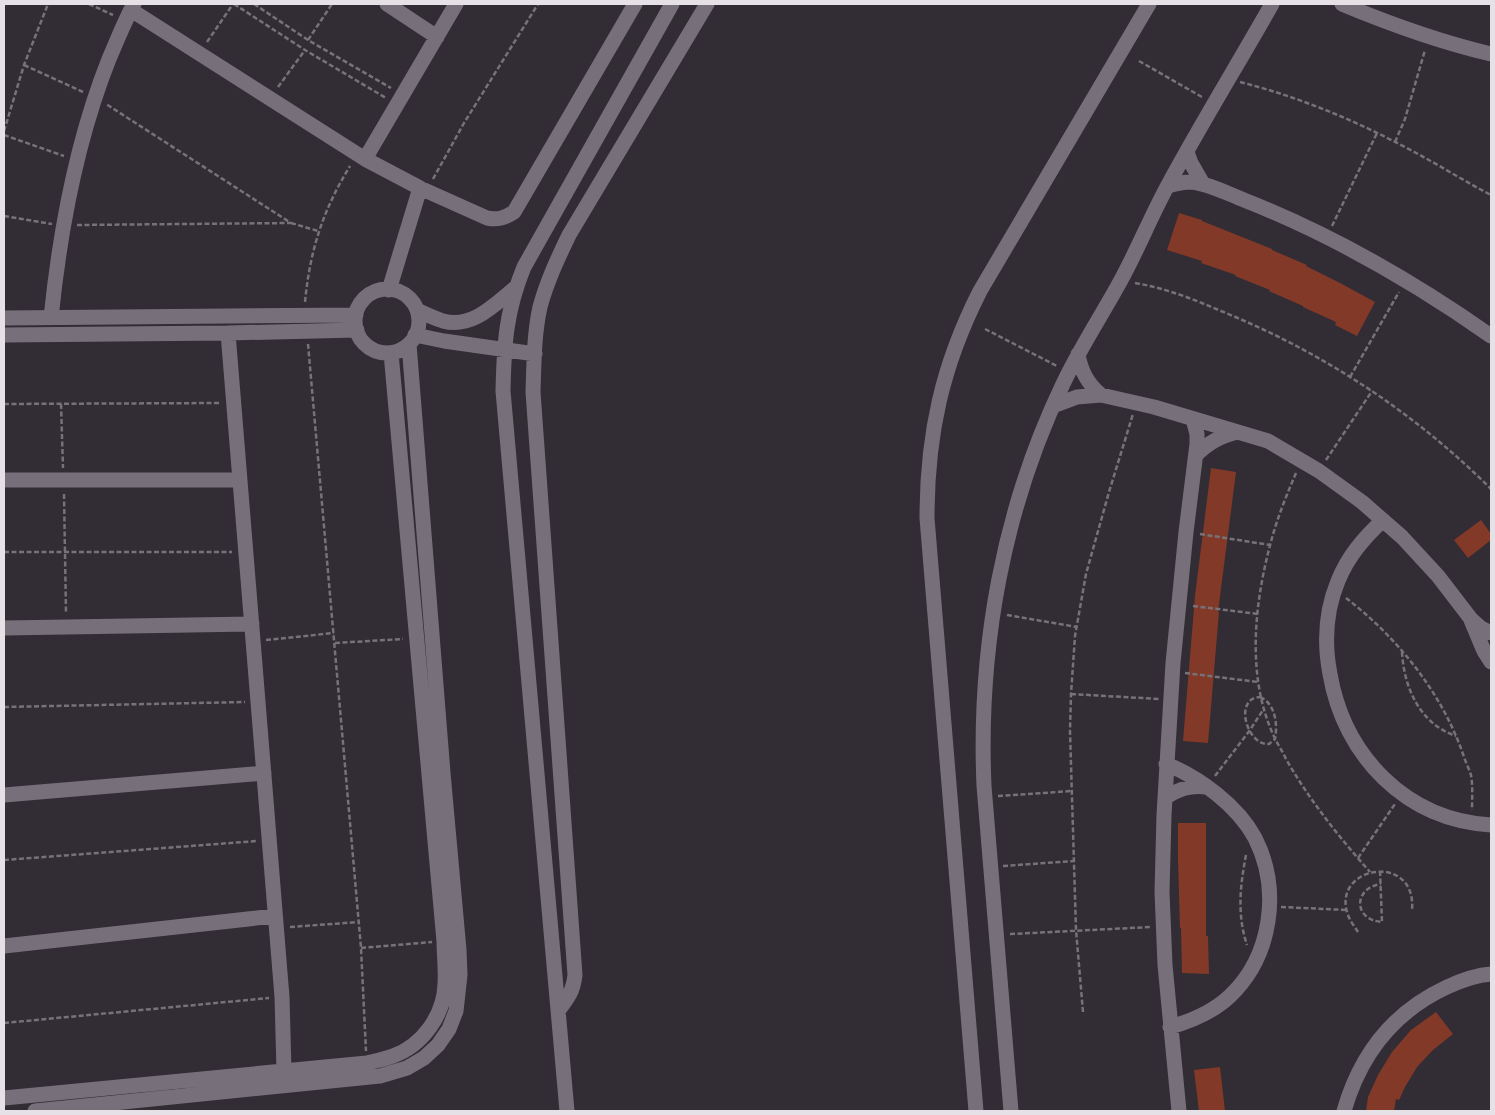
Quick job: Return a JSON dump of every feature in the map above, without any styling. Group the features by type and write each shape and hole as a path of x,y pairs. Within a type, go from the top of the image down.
{"street":[{"path":"387,4 437,37"},
{"path":"361,156 400,100 456,4"},
{"path":"51,318 62,226 76,161 95,98 130,12 199,53 361,156 423,190 487,218 497,220 514,212 635,4"},
{"path":"567,1111 503,391 504,350 508,315 515,288 524,267 672,4"},
{"path":"558,1011 574,987 575,975 534,414 533,392 536,332 540,306 556,261 574,226 707,4"},
{"path":"976,1111 927,518 928,467 931,442 948,365 972,307 1149,4"},
{"path":"1011,1111 982,744 986,664 1004,555 1013,519 1035,451 1069,372 1122,280 1168,186 1272,4"},
{"path":"1342,4 1430,36 1491,54"},
{"path":"1187,152 1203,184"},
{"path":"1168,186 1179,182 1203,184 1327,236 1406,280 1491,336"},
{"path":"389,290 423,190"},
{"path":"417,310 444,321 463,322 483,314 515,288"},
{"path":"389,290 403,294 414,304 417,310 419,323 412,340 404,348 391,353 376,351 360,337 356,323 358,308 374,292 389,290"},
{"path":"4,318 303,316 356,323"},
{"path":"4,335 307,332 356,323"},
{"path":"228,334 282,997 284,1071"},
{"path":"412,340 444,341 535,354"},
{"path":"4,1098 367,1063 394,1056 407,1049 430,1028 438,1014 443,1000 445,985 444,941 429,602 412,340"},
{"path":"35,1111 380,1076 407,1068 424,1058 438,1045 449,1029 456,1011 460,975 459,950 417,638 391,353"},
{"path":"1078,354 1085,377 1101,395"},
{"path":"1053,406 1076,397 1101,395 1136,403 1268,441 1319,470 1383,520 1402,537 1438,576 1470,618 1481,628 1491,633"},
{"path":"1179,1111 1170,1027 1162,892 1166,764 1172,671 1196,454 1197,434 1193,419"},
{"path":"1196,454 1211,442 1238,432"},
{"path":"4,480 240,480"},
{"path":"1383,520 1353,553 1335,590 1329,613 1326,638 1328,664 1335,699 1349,732 1364,758 1385,780 1402,793 1438,813 1473,823 1491,825"},
{"path":"414,603 429,602"},
{"path":"1470,618 1484,651 1491,662"},
{"path":"4,628 252,624"},
{"path":"1166,764 1188,773 1239,815 1251,832 1261,852 1269,886 1270,906 1261,949 1254,964 1240,985 1220,1004 1196,1018 1170,1027"},
{"path":"4,795 264,773"},
{"path":"1165,798 1184,788 1206,787"},
{"path":"4,946 275,922"},
{"path":"1344,1111 1355,1079 1363,1063 1395,1022 1437,992 1469,979 1491,974"},
{"path":"189,1080 189,1096"}],"path":[{"path":"4,131 24,66 48,4"},
{"path":"89,4 130,12"},
{"path":"199,53 234,4 305,50 400,100"},
{"path":"254,4 308,40 355,68 400,100"},
{"path":"308,40 332,4"},
{"path":"423,190 538,4"},
{"path":"1395,142 1405,119 1430,36"},
{"path":"270,99 305,50"},
{"path":"1138,61 1215,104"},
{"path":"24,66 95,98 291,223 318,231"},
{"path":"1229,80 1297,98 1348,119 1395,142 1491,195"},
{"path":"1327,236 1377,133"},
{"path":"4,135 76,161"},
{"path":"303,316 308,273 318,231 335,191 361,156"},
{"path":"4,216 62,226 291,223"},
{"path":"1122,280 1157,287 1237,317 1283,339 1350,377 1408,416 1443,444 1491,489"},
{"path":"1350,377 1406,280"},
{"path":"986,329 1069,372"},
{"path":"307,332 362,948 367,1063"},
{"path":"1319,470 1372,391"},
{"path":"4,404 234,403"},
{"path":"1083,1012 1076,930 1071,694 1077,627 1084,582 1136,403"},
{"path":"61,404 66,627"},
{"path":"1301,460 1279,516 1263,577 1258,614 1256,659 1258,682 1264,709 1275,739 1293,770 1314,804 1370,872"},
{"path":"1186,532 1270,545"},
{"path":"4,552 246,552"},
{"path":"1335,590 1372,620 1402,652 1435,696 1458,737 1471,775 1473,823"},
{"path":"1178,604 1258,614"},
{"path":"993,613 1077,627"},
{"path":"253,642 334,632"},
{"path":"335,643 417,638"},
{"path":"1402,652 1408,686 1416,703 1428,720 1445,732 1458,737"},
{"path":"1172,671 1258,682"},
{"path":"1071,694 1170,700"},
{"path":"1261,698 1268,703 1274,714 1276,726 1275,739 1269,744 1262,743 1254,736 1246,719 1246,705 1252,699 1261,698"},
{"path":"4,707 258,702"},
{"path":"1206,787 1264,709"},
{"path":"985,798 1072,791"},
{"path":"1358,858 1402,793"},
{"path":"1251,832 1242,876 1240,902 1243,929 1254,964"},
{"path":"4,860 269,840"},
{"path":"991,867 1074,861"},
{"path":"1380,871 1381,884 1381,913 1382,922 1374,922 1367,918 1360,904 1366,889 1373,885 1381,884"},
{"path":"1358,932 1350,921 1346,899 1352,885 1370,872 1380,871 1392,874 1404,882 1411,895 1412,910"},
{"path":"1270,906 1347,910"},
{"path":"275,922 359,922"},
{"path":"997,935 1163,926"},
{"path":"362,948 444,941"},
{"path":"4,1023 282,997"}],"building":[{"path":"1179,213 1202,220 1272,249 1307,265 1375,302 1357,336 1335,325 1336,322 1270,290 1236,275 1201,263 1202,261 1167,250"},
{"path":"1211,468 1236,472 1218,612 1208,743 1183,741 1195,596"},
{"path":"1481,520 1491,534 1491,540 1468,558 1454,540"},
{"path":"1178,823 1206,823 1206,936 1208,936 1209,974 1182,973"},
{"path":"1436,1012 1453,1034 1433,1050 1417,1067 1399,1100 1396,1099 1394,1111 1366,1111 1368,1097 1378,1075 1392,1052 1411,1030"},
{"path":"1220,1067 1225,1111 1199,1111 1194,1070"}]}
